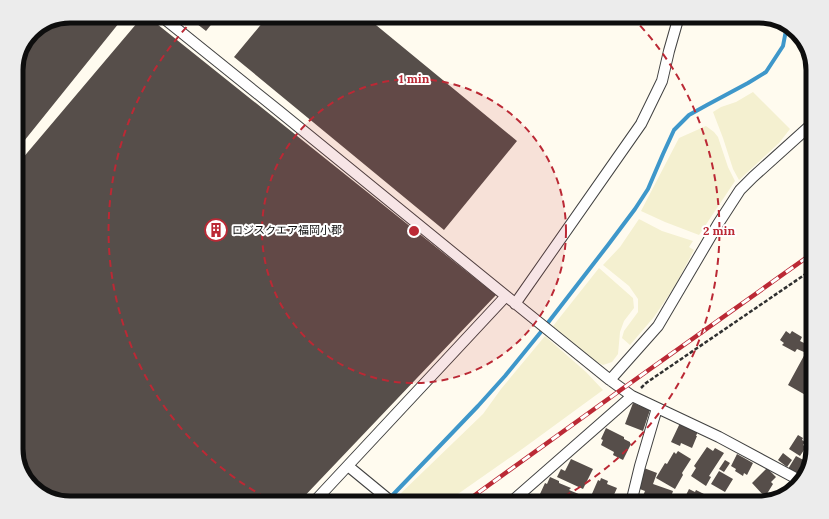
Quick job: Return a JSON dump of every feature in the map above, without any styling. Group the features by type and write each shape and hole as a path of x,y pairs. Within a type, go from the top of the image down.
{"street":[{"path":"170,23 515,304 632,396 719,437 795,478"},
{"path":"515,304 641,124 662,81 677,23"},
{"path":"610,380 658,326 718,224 740,190 806,129"},
{"path":"320,496 506,296"},
{"path":"518,496 632,396"},
{"path":"633,496 657,408"},
{"path":"348,466 384,496"}],"path":[{"path":"632,396 646,383 806,274"}],"shaded area":[{"path":"753,92 790,129 779,143 739,180 733,169 713,112 721,107 736,102"},
{"path":"706,126 718,137 728,167 735,181 699,235 641,211 679,138"},
{"path":"639,219 662,231 693,241 689,247 694,250 675,286 654,317 630,345 622,338 624,331 638,312 638,299 629,286 603,265 620,247"},
{"path":"599,268 633,298 634,308 624,321 620,332 618,354 612,362 603,365 595,361 553,326"},
{"path":"545,336 586,372 603,390 455,496 400,496 399,495 483,414 501,389"}],"building":[{"path":"119,23 23,142 23,67 31,44 44,31 61,24"},
{"name":"ロジスクエア福岡小郡","path":"137,23 156,23 496,295 305,496 64,496 47,490 37,482 28,470 23,452 23,158"},
{"path":"196,23 212,23 206,31"},
{"path":"262,23 374,23 517,141 444,230 234,57"},
{"path":"786,331 790,334 792,331 802,337 800,341 806,344 806,348 804,352 797,349 795,352 782,345 784,343 780,340"},
{"path":"806,352 806,395 788,385"},
{"path":"633,403 650,410 643,431 625,424"},
{"path":"680,423 698,431 692,448 681,443 680,446 671,442"},
{"path":"606,428 624,437 624,439 630,442 631,444 623,460 613,455 614,452 601,445 603,440 601,439"},
{"path":"798,435 803,438 802,440 805,442 803,445 806,447 800,456 789,449"},
{"path":"707,447 713,451 715,448 724,453 709,476 711,477 706,486 691,476 696,468 694,466"},
{"path":"678,451 691,459 682,473 683,475 675,489 656,478 665,463 667,464 674,452 676,454"},
{"path":"783,453 792,460 787,467 778,460"},
{"path":"737,454 753,463 747,475 744,473 743,476 735,471 736,469 731,466"},
{"path":"796,456 804,460 798,474 788,469"},
{"path":"571,459 593,469 583,489 557,477 561,469 565,471"},
{"path":"725,460 730,463 724,472 719,469"},
{"path":"644,468 657,473 653,484 673,491 671,496 643,496 645,491 637,488"},
{"path":"767,468 776,477 771,482 773,484 765,496 752,483"},
{"path":"719,471 733,479 725,492 711,484"},
{"path":"550,477 571,488 569,490 581,495 544,496 540,494 545,483 547,484"},
{"path":"601,478 608,481 607,484 617,488 613,496 591,496 598,480 600,481"},
{"path":"689,489 695,492 696,490 708,496 686,496"}],"waterway":[{"path":"392,496 505,376 608,245 648,189 674,130 689,115 766,72 783,46 786,32"}],"railway":[{"path":"474,496 806,258"}],"place":[{"name":"ロジスクエア福岡小郡","path":"216,230"}]}
